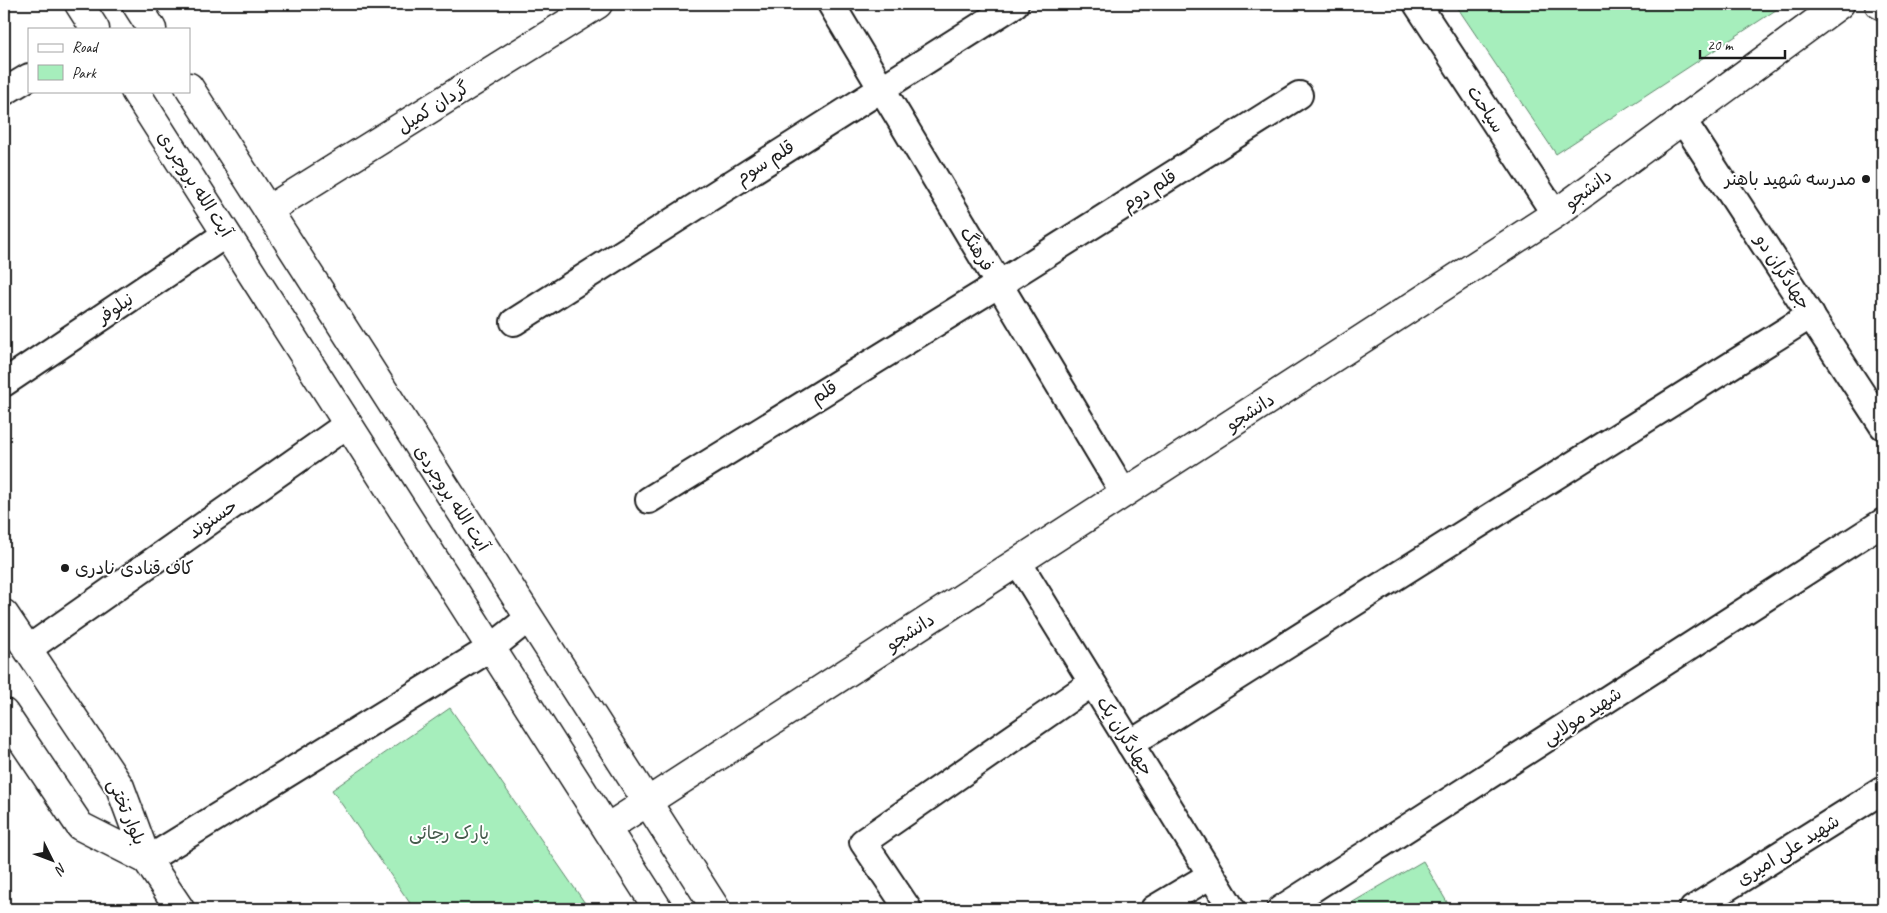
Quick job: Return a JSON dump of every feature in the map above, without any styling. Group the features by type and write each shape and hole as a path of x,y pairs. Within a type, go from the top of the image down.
{"street":[{"path":"79,4 94,28"},
{"path":"136,4 151,28"},
{"name":"گردان کمیل","path":"268,210 598,4"},
{"name":"فرهنگ","path":"831,4 1124,493"},
{"name":"قلم سوم","path":"514,322 1015,4"},
{"name":"سیاحت","path":"1417,4 1554,214"},
{"name":"دانشجو","path":"606,828 1554,214 1840,4"},
{"path":"1879,4 1883,6"},
{"path":"4,92 28,78"},
{"name":"آیت الله بروجردی","path":"190,89 716,909"},
{"name":"آیت الله بروجردی","path":"136,92 658,909"},
{"name":"قلم دوم","path":"999,284 1299,95"},
{"name":"جهادگران دو","path":"1682,119 1883,426"},
{"name":"نیلوفر","path":"4,383 226,234"},
{"name":"قلم","path":"649,500 999,284"},
{"path":"1130,744 1811,315"},
{"name":"حسنوند","path":"28,649 348,424"},
{"name":"شهید مولایی","path":"1282,909 1883,522"},
{"name":"جهادگران یک","path":"1018,562 1232,909"},
{"name":"بلوار تختی","path":"4,614 120,787 147,860"},
{"path":"180,909 147,860 491,648 529,618"},
{"path":"908,909 863,842 1092,682"},
{"name":"بلوار تختی","path":"4,712 80,826 147,860"},
{"name":"شهید علی امیری","path":"1693,909 1883,790"},
{"path":"1154,909 1211,875"}],"green space":[{"path":"1455,4 1785,4 1556,154"},
{"name":"پارک رجائی","path":"450,708 589,909 414,909 332,790"},
{"path":"1423,861 1451,909 1341,909"}],"place":[{"name":"مدرسه شهید باهنر","path":"1866,179"},
{"name":"کاف قنادی نادری","path":"65,568"}]}
